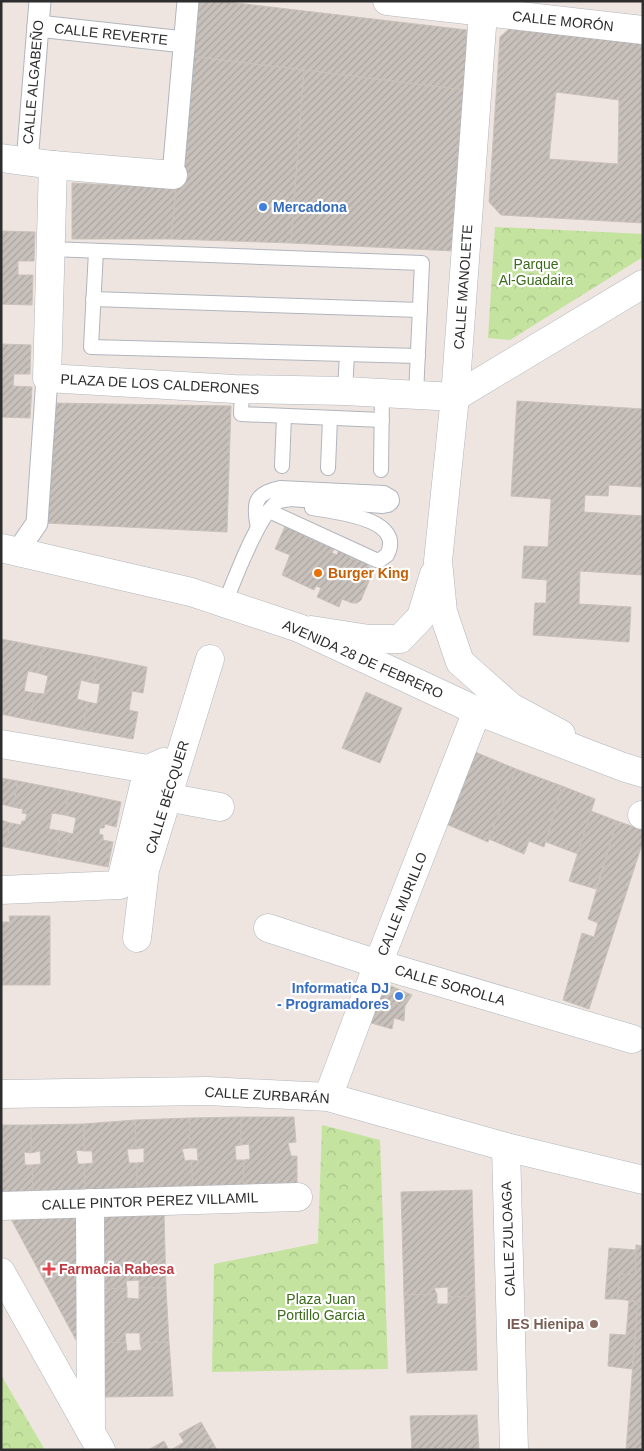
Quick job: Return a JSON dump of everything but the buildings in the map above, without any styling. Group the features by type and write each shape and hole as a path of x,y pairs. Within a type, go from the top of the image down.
{"street":[{"name":"CALLE ALGABEÑO","path":"27,162 40,1"},
{"path":"27,162 173,175 188,1"},
{"name":"CALLE MORÓN","path":"386,1 643,30"},
{"name":"CALLE MANOLETE","path":"438,561 455,397 483,13"},
{"name":"CALLE REVERTE","path":"38,26 184,42"},
{"name":"PLAZA DE LOS CALDERONES","path":"27,162 50,249 46,378 242,389 345,391 455,397"},
{"path":"455,397 643,284"},
{"path":"6,551 38,523 46,378"},
{"name":"AVENIDA 28 DE FEBRERO","path":"6,551 191,592 299,628 478,711 633,770"},
{"path":"299,628 369,639 400,639 421,616 438,561"},
{"path":"438,561 442,612 460,662 511,707 633,770"},
{"name":"CALLE BÉCQUER","path":"137,938 145,870 210,659"},
{"name":"CALLE MURILLO","path":"328,1097 378,964 478,711"},
{"path":"1,744 148,769 180,755"},
{"path":"1,890 120,884 148,769"},
{"path":"166,797 220,807"},
{"name":"CALLE SOROLLA","path":"268,928 378,964 632,1039"},
{"name":"CALLE ZURBARÁN","path":"1,1094 208,1091 328,1097 506,1147 643,1180"},
{"name":"CALLE ZULOAGA","path":"506,1147 514,1450"},
{"name":"CALLE PINTOR PEREZ VILLAMIL","path":"1,1206 298,1197"},
{"path":"90,1203 96,1441"},
{"path":"1,1272 96,1441"}],"lane":[{"path":"50,249 422,263 416,395"},
{"path":"96,251 91,347 418,356"},
{"path":"93,299 420,310"},
{"path":"345,391 347,354"},
{"path":"242,389 241,414 382,420"},
{"path":"380,470 382,393"},
{"path":"282,466 284,416"},
{"path":"328,468 330,418"},
{"path":"224,603 258,528 269,511 279,501 290,499 388,506 392,500 391,497 384,493 280,488 270,490 263,493 258,500 255,511 258,528"},
{"path":"269,511 376,560 387,555 391,542 387,532 380,526 368,520 279,501"}],"green space":[{"name":"Parque Al-Guadaira","path":"495,227 643,234 643,257 510,340 488,338"},
{"name":"Plaza Juan Portillo Garcia","path":"322,1125 380,1140 388,1369 212,1372 214,1264 318,1243"},
{"path":"1,1375 45,1450 1,1450"}],"place":[{"name":"Mercadona","path":"263,207"},
{"name":"Burger King","path":"318,573"},
{"name":"Informatica DJ - Programadores","path":"399,996"},
{"name":"Farmacia Rabesa","path":"49,1269"},
{"name":"IES Hienipa","path":"594,1324"}]}
